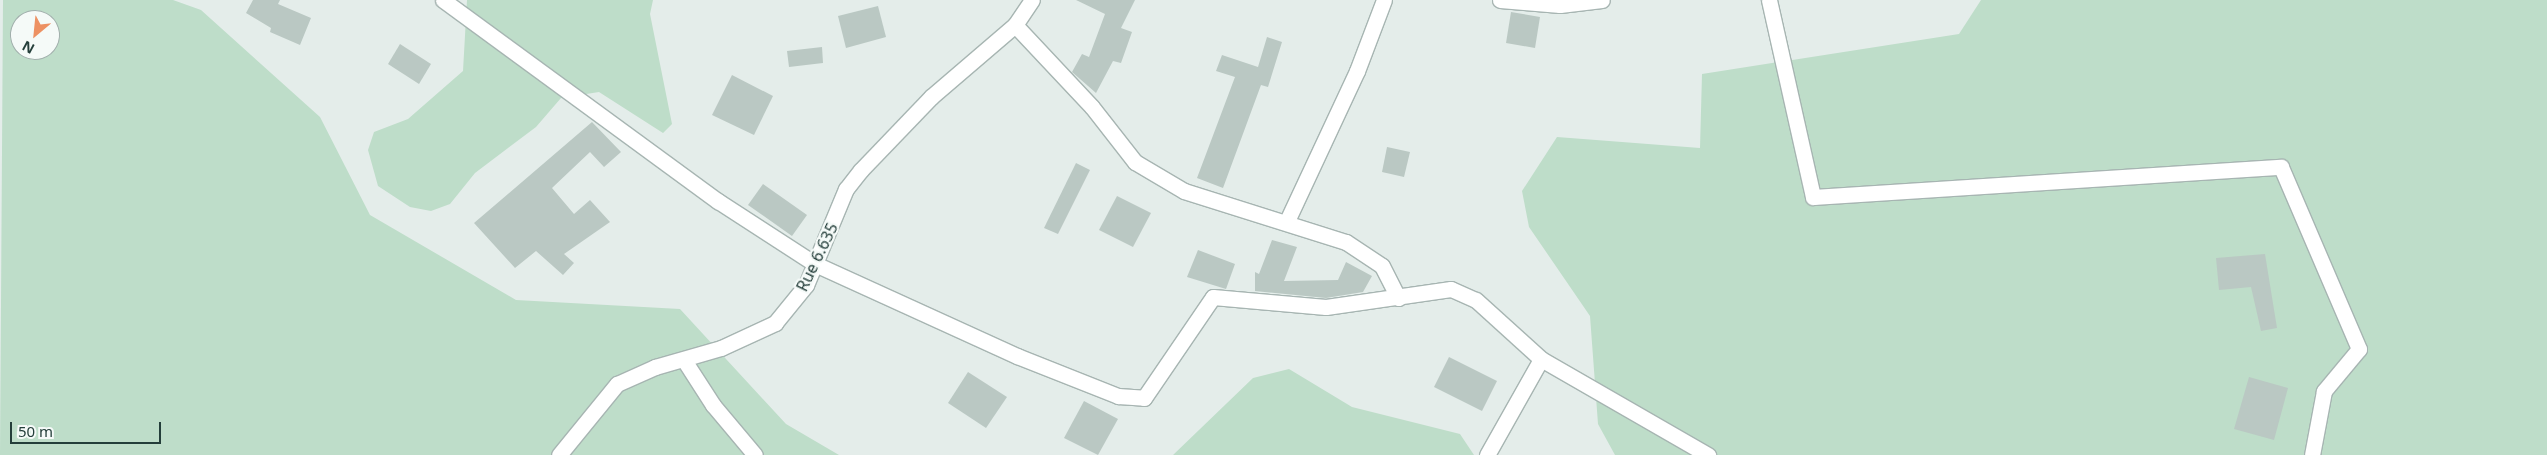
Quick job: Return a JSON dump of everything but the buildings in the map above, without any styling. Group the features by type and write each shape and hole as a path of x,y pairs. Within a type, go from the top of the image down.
{"street":[{"path":"443,0 671,168 815,264 1017,356 1133,400 1144,398 1213,297 1326,308 1451,289 1476,300 1541,359 1708,455"},
{"name":"Rue 6.635","path":"559,455 617,384 655,367 684,360 775,323 792,306 815,264 846,189 860,170 931,97 1015,25 1032,0"},
{"path":"1287,221 1358,71 1384,0"},
{"path":"1500,0 1560,5 1602,0"},
{"path":"1769,0 1813,197 2281,167 2358,349 2324,391 2312,455"},
{"path":"1015,25 1086,100 1135,162 1184,190 1287,221 1346,242 1382,266 1398,298"},
{"path":"1487,455 1541,359"},
{"path":"684,360 713,406 756,455"}],"green space":[{"path":"3,0 173,0 201,10 320,117 370,215 516,300 680,309 786,424 839,455 0,455"},
{"path":"467,0 653,0 650,14 672,124 663,133 599,92 561,98 536,127 475,173 450,204 431,211 410,207 378,186 368,150 374,132 408,119 463,71"},
{"path":"1981,0 2547,0 2547,455 1615,455 1598,424 1590,316 1529,227 1522,191 1557,137 1700,148 1702,74 1959,34"},
{"path":"1289,369 1352,407 1460,434 1474,455 1173,455 1253,378"}]}
